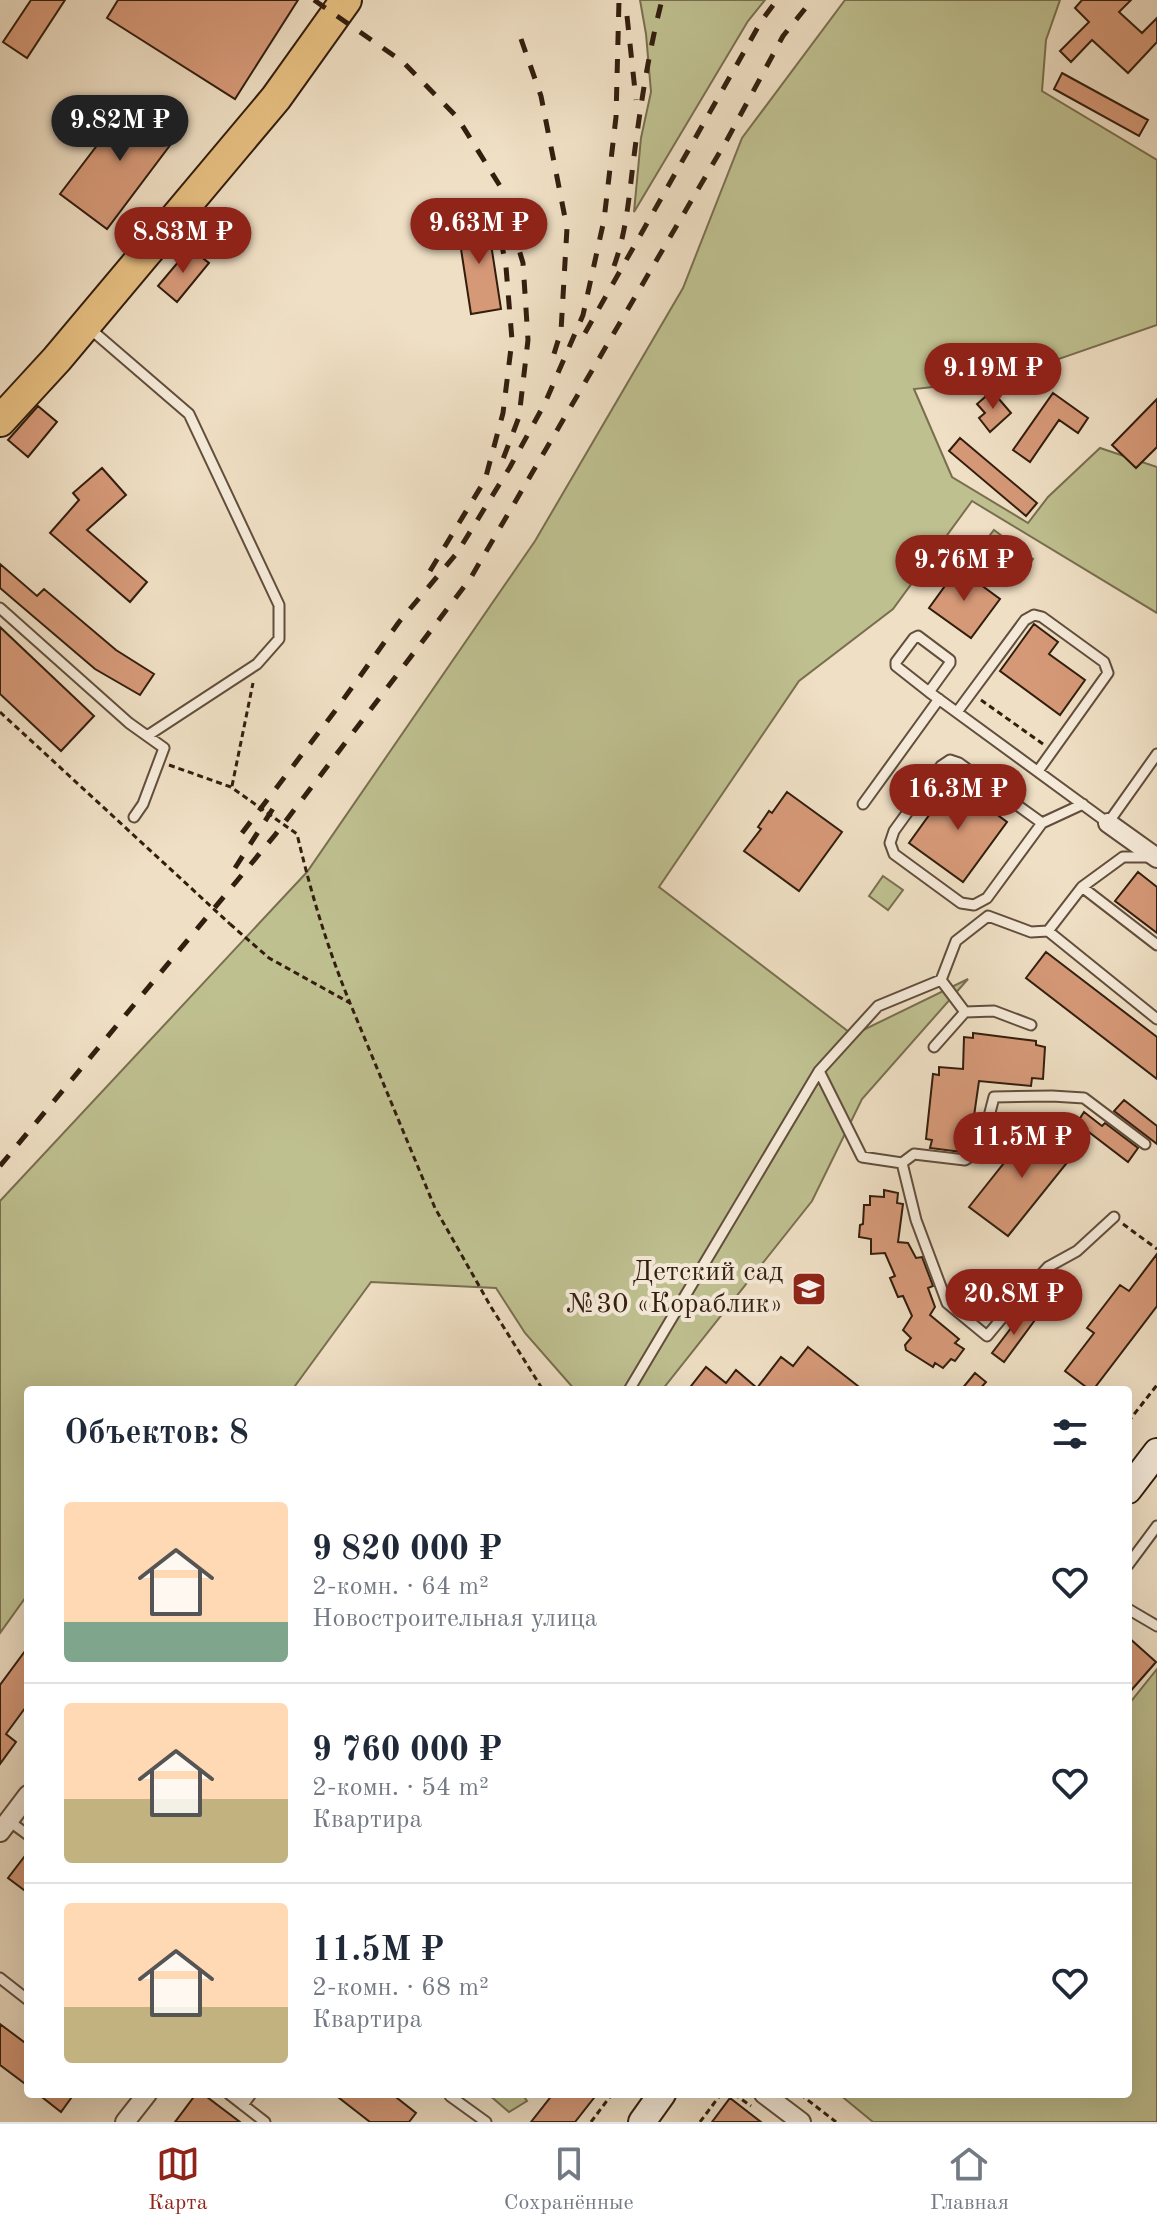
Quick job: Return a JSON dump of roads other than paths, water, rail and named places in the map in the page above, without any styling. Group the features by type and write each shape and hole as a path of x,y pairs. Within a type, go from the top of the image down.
{"main road":[{"path":"0,421 86,325 276,98 346,0"},
{"path":"1132,1485 1157,1452"},
{"path":"642,2122 659,2098"}],"street":[{"path":"1108,823 1156,858"},
{"path":"4,1826 24,1800"},
{"path":"125,2122 144,2098"},
{"path":"769,2098 801,2122"}],"lane":[{"path":"86,325 189,414 279,605 279,639 257,664 147,736"},
{"path":"0,608 129,723 164,748 143,804 134,817"},
{"path":"957,712 1025,620 1034,615 1042,617 1104,662 1108,669 1106,679 1038,771"},
{"path":"929,692 951,661 916,636 896,666 929,692 1108,823 1157,754"},
{"path":"863,804 939,699"},
{"path":"1042,823 959,763 950,760 941,766 894,831 891,848 894,854 961,903 974,905 987,898 1042,823 1083,804"},
{"path":"1048,931 1082,887 1123,857 1156,858"},
{"path":"1082,887 1157,945"},
{"path":"631,1386 819,1071 878,1006 941,980 956,941 988,916 1031,932 1048,931 1157,1019"},
{"path":"941,980 965,1012"},
{"path":"934,1047 965,1012 994,1011 1031,1025"},
{"path":"819,1071 862,1157 902,1163 914,1154 965,1160 980,1151 994,1097 1084,1098 1145,1144"},
{"path":"902,1163 916,1220 947,1303 987,1336 1048,1267 1077,1251 1114,1217"},
{"path":"1132,1560 1157,1526"},
{"path":"1132,1611 1157,1626"},
{"path":"4,1826 24,1834"},
{"path":"0,1978 24,1997"},
{"path":"234,2098 265,2122"},
{"path":"243,2105 248,2098"},
{"path":"453,2098 486,2122"}],"railway":[{"path":"314,0 403,62 457,117 500,186 523,263 528,340 519,417 500,467"},
{"path":"242,833 399,622 457,553 545,403 583,315 604,220 616,117 619,0"},
{"path":"614,266 624,228 645,82 662,0"},
{"path":"585,333 762,20 777,0"},
{"path":"0,1166 275,835 470,579 728,138 783,36 812,0"},
{"path":"627,16 636,100"},
{"path":"521,39 541,96 567,228 561,331 550,367"},
{"path":"430,571 485,480 503,413 512,340 506,267 495,208"},
{"path":"235,868 274,807"}],"place":[{"name":"Детский сад №30 «Кораблик»","path":"809,1289"}]}
